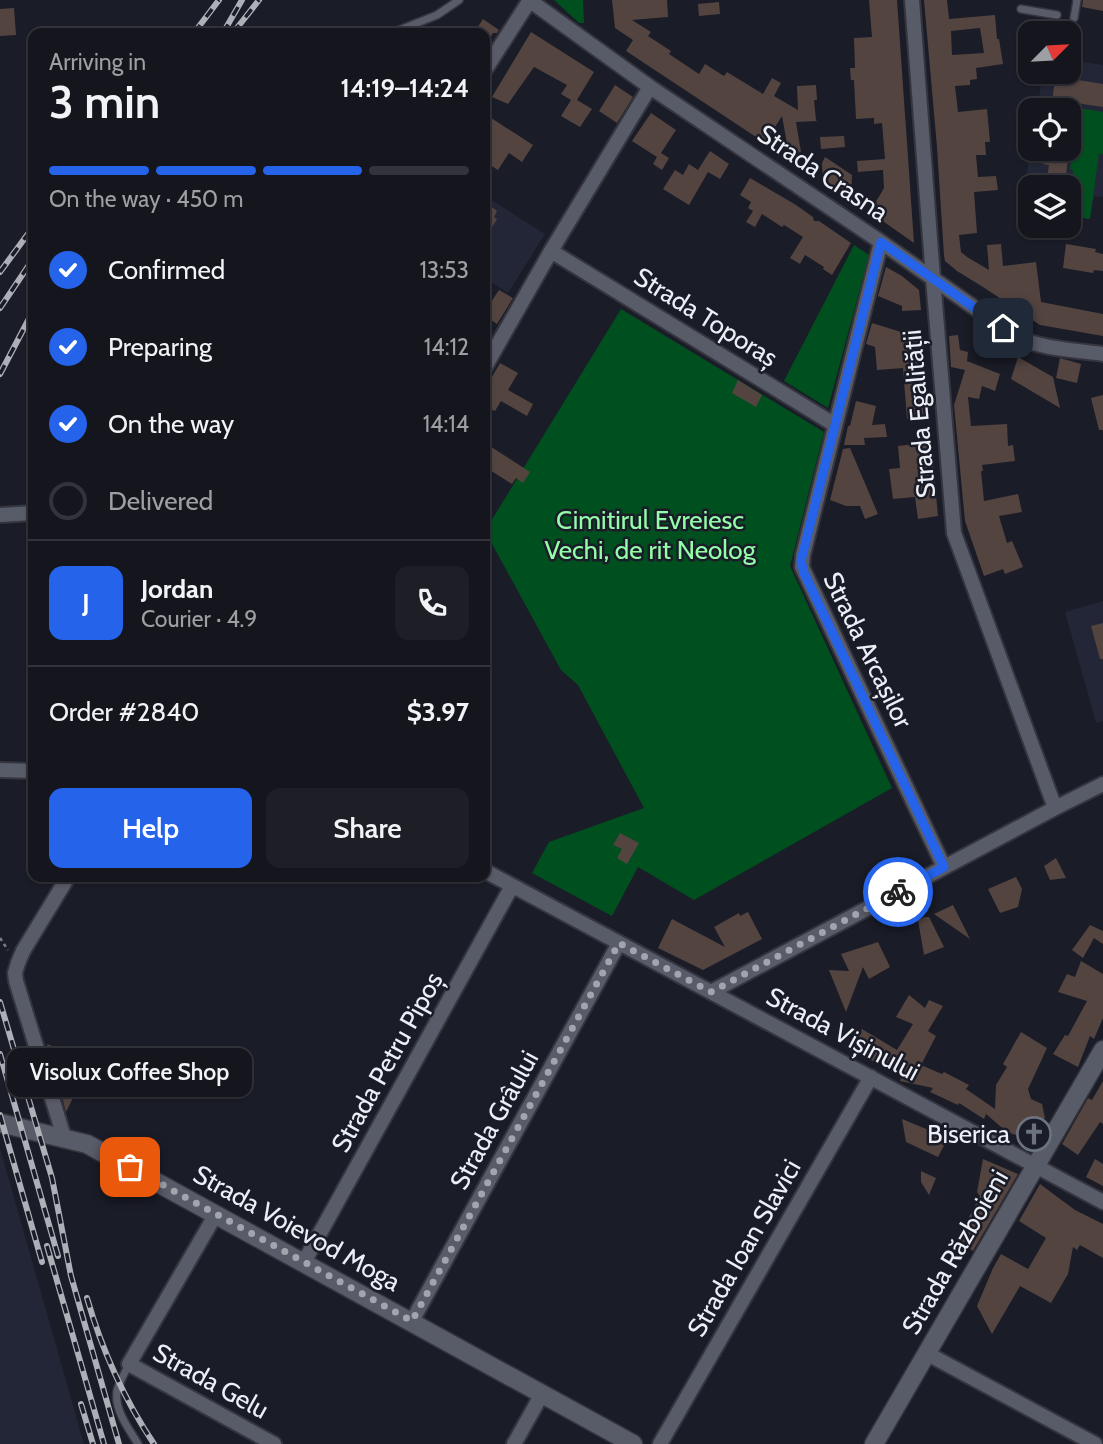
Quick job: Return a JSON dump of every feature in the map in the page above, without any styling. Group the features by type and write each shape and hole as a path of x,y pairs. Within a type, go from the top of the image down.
{"street":[{"name":"Strada Crasna","path":"529,0 650,87 881,242 1003,328 1028,342 1103,354"},
{"path":"490,62 529,0"},
{"name":"Strada Egalității","path":"912,0 954,533 1055,808"},
{"path":"490,358 650,87"},
{"name":"Strada Arcașilor","path":"881,242 802,568 944,867"},
{"name":"Strada Toporaș","path":"551,251 835,425"},
{"path":"0,515 28,513"},
{"path":"0,770 28,771"},
{"path":"711,992 1103,784"},
{"name":"Strada Vișinului","path":"490,874 1103,1202"},
{"path":"64,1137 15,973 23,951 65,882"},
{"name":"Strada Petru Pipoș","path":"304,1262 512,886"},
{"name":"Strada Grâului","path":"412,1321 619,943"},
{"name":"Strada Războieni","path":"874,1444 1103,1050"},
{"name":"Strada Ioan Slavici","path":"660,1444 871,1077"},
{"name":"Strada Voievod Moga","path":"0,1123 87,1144 634,1444"},
{"name":"Strada Gelu","path":"216,1214 129,1364 274,1444"},
{"path":"926,1353 1095,1444"},
{"path":"514,1444 542,1394"}],"lane":[{"path":"405,28 438,15 459,0"},
{"path":"1074,18 1077,0"},
{"path":"1021,9 1057,15"},
{"path":"129,1364 117,1398 124,1420 138,1444"}],"shaded area":[{"path":"1082,62 1103,65 1103,197 1094,196 1090,219 1081,218 1081,175 1026,175 1029,161 1081,161 1081,98 1039,98 1041,84 1082,84"},
{"path":"490,199 545,234 508,293 490,281"},
{"path":"1103,601 1103,721 1096,723 1065,612"},
{"path":"0,1148 84,1444 0,1444"}],"green space":[{"path":"554,0 583,0 584,23 579,23"},
{"path":"1081,108 1103,112 1103,154 1099,154 1090,219 1081,218 1081,175 1072,175 1073,170 1070,169 1071,161 1081,161"},
{"path":"854,245 869,255 828,408 784,381"},
{"name":"Cimitirul Evreiesc Vechi, de rit Neolog","path":"621,309 824,432 790,566 892,788 694,900 638,867 612,916 532,873 549,842 644,808 578,685 561,670 490,540 490,523"}],"building":[{"path":"612,0 667,0 668,17 632,20 651,32 648,36 671,51 669,54 699,74 705,64 724,76 727,72 763,94 772,78 781,83 774,96 798,110 797,86 816,85 817,100 814,100 817,121 796,122 801,152 789,155 782,116 765,143 626,51 633,40 615,28"},
{"path":"869,0 897,0 914,243 877,217 880,211 874,205 884,188 883,170 858,172 857,161 885,159 882,123 874,124 874,118 856,119 854,80 851,80 850,68 855,68 854,38 872,37"},
{"path":"924,0 947,0 949,19 995,15 1003,64 976,68 977,79 970,80 970,85 955,86 958,112 987,109 990,142 985,142 986,155 976,155 978,177 996,176 998,190 974,192 977,233 959,235 961,252 989,270 987,245 1001,244 1003,266 1036,262 1041,302 1103,314 1103,336 1040,325 945,261","holes":["980,28 984,53 952,55 951,31"]},
{"path":"1083,0 1103,0 1103,11 1082,7"},
{"path":"719,2 720,14 699,16 698,4"},
{"path":"14,8 16,35 0,36 0,9"},
{"path":"483,19 499,30 490,38 490,28 477,28"},
{"path":"531,32 594,72 577,100 592,109 580,127 561,116 571,100 561,94 567,85 534,67 508,104 492,97"},
{"path":"1082,81 1103,84 1103,107 1081,104 1081,98 1053,98 1054,84 1082,84"},
{"path":"615,85 633,97 617,123 599,111"},
{"path":"651,113 676,130 661,153 669,158 662,170 653,164 657,157 632,141"},
{"path":"490,117 533,145 522,162 509,153 498,170 490,165"},
{"path":"844,136 845,147 821,149 820,137"},
{"path":"710,151 729,164 720,179 708,172 689,205 663,189 675,170 683,175 689,164 698,170"},
{"path":"825,157 852,175 851,201 823,181 822,163"},
{"path":"1043,161 1068,161 1066,175 1048,175 1049,165 1043,164"},
{"path":"750,178 796,205 813,217 814,221 819,221 851,243 832,275 805,255 800,264 790,258 803,237 784,225 782,227 762,214 755,227 746,222 753,211 748,208 751,202 740,195"},
{"path":"490,206 497,211 494,217 497,219 490,231"},
{"path":"1066,244 1096,249 1095,252 1103,254 1103,271 1094,270 1093,273 1063,268"},
{"path":"886,267 919,290 921,310 902,311 902,306 878,296"},
{"path":"499,290 513,298 497,324 490,319 491,302"},
{"path":"872,323 901,332 922,329 929,416 907,419 903,368 877,370 875,347 866,344"},
{"path":"958,335 960,350 968,352 967,361 1000,374 995,391 982,386 979,399 968,397 971,426 1007,424 1008,446 1013,445 1015,461 982,465 981,471 984,501 1018,494 1022,512 999,516 1007,543 1012,541 1023,567 1005,574 1003,569 984,576 965,521 954,405 965,370 951,367 949,336"},
{"path":"1018,357 1053,377 1060,408 1011,379"},
{"path":"1060,358 1081,364 1077,383 1056,378"},
{"path":"500,363 518,373 508,390 533,404 527,416 501,401 495,411 490,408 490,380"},
{"path":"738,380 762,395 756,407 732,393"},
{"path":"1103,395 1103,430 1099,430 1091,398"},
{"path":"856,401 876,406 872,425 885,424 887,437 864,438 865,445 844,445"},
{"path":"931,442 938,516 918,519 915,497 893,499 889,469 900,468 898,446"},
{"path":"490,446 530,472 523,483 516,478 512,484 490,470"},
{"path":"850,448 878,514 865,519 860,506 846,506 830,500 843,449"},
{"path":"1103,623 1103,659 1100,659 1091,626"},
{"path":"620,833 639,843 627,864 617,858 622,849 613,845"},
{"path":"1056,858 1066,878 1050,880 1044,866"},
{"path":"1016,877 1022,889 1018,907 1000,913 988,889"},
{"path":"953,905 970,939 934,914"},
{"path":"748,912 762,939 703,970 658,948 672,919 725,947 714,927 739,913 740,916"},
{"path":"929,917 944,947 924,955 918,920"},
{"path":"1090,925 1103,931 1103,944 1094,938 1083,958 1072,950"},
{"path":"878,942 890,967 869,979 863,967 846,1012 829,970 849,971 841,954"},
{"path":"1081,961 1103,974 1103,1018 1094,1039 1090,1036 1078,1067 1053,1054 1065,1035 1068,1036 1087,1001 1058,992 1067,974 1075,977"},
{"path":"909,995 925,1008 929,1000 943,1006 928,1031 936,1036 921,1065 942,1074 944,1072 969,1085 966,1089 995,1109 996,1085 1007,1067 1003,1064 1021,1032 1047,1048 1028,1089 1031,1099 1042,1104 1045,1118 1036,1123 1030,1135 1019,1136 1007,1132 986,1114 984,1119 959,1103 958,1105 930,1092 933,1088 900,1081 902,1075 849,1050 862,1029 897,1050 913,1024 896,1017"},
{"path":"47,1044 91,1061 66,1112 51,1056"},
{"path":"1103,1081 1103,1124 1100,1122 1078,1155 1062,1144 1088,1098 1092,1100"},
{"path":"902,1119 948,1138 938,1157 906,1142"},
{"path":"983,1159 1018,1174 973,1251 957,1240 980,1196 977,1192"},
{"path":"1095,1159 1103,1164 1103,1186 1086,1177"},
{"path":"921,1171 936,1178 929,1195 921,1182"},
{"path":"1040,1184 1075,1210 1103,1224 1103,1258 1080,1245 1077,1250 1073,1247 1068,1274 1051,1303 1020,1286 992,1334 977,1306 1001,1254 1028,1269 1046,1238 1019,1221"}],"railway":[{"path":"198,28 219,0"},
{"path":"226,28 242,0"},
{"path":"237,28 259,0"},
{"path":"0,272 28,234"},
{"path":"0,308 28,266"},
{"path":"0,374 28,321"},
{"path":"0,1002 52,1178 71,1276 119,1444"},
{"path":"0,1054 58,1256"},
{"path":"0,1115 42,1262"},
{"path":"47,1246 104,1444"},
{"path":"87,1298 115,1374 154,1444"},
{"path":"81,1404 93,1444"}],"way so far":[{"path":"130,1167 412,1321 619,943 711,992 898,892"}],"place":[{"name":"Biserica","path":"1034,1134"},
{"name":"Visolux Coffee Shop","path":"130,1167"}],"route":[{"path":"898,892 944,867 804,573 801,561 881,242 1003,328"}]}
